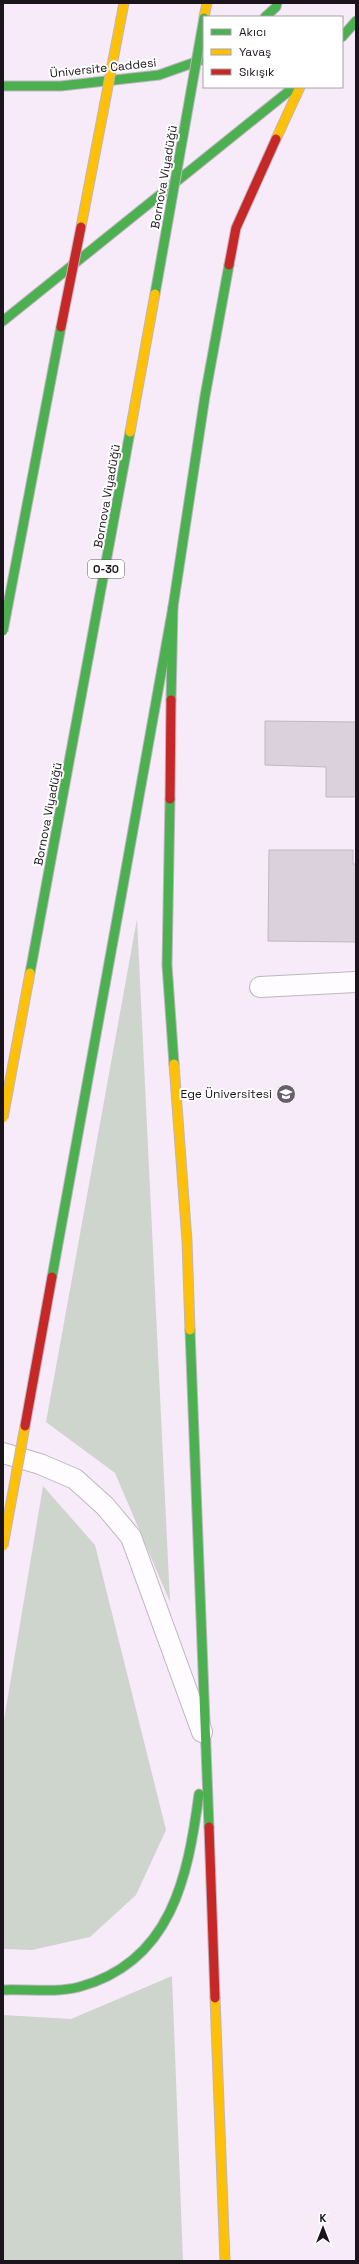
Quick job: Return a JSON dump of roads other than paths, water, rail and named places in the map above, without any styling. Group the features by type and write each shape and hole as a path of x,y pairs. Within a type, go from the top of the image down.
{"main road":[{"path":"3,631 124,3"},
{"name":"Bornova Viyadüğü","path":"204,16 207,3"},
{"path":"266,16 276,7 277,3"},
{"path":"343,36 356,21"},
{"name":"Bornova Viyadüğü","path":"3,1118 97,620 203,24"},
{"name":"Üniversite Caddesi","path":"3,86 61,86 159,75 203,59"},
{"path":"3,321 293,88"},
{"path":"3,1546 173,607 204,396 236,228 300,88"},
{"path":"173,607 167,965 187,1241 225,2261"},
{"path":"3,1990 79,1987 126,1967 161,1930 172,1910 190,1857 206,1741"}],"lane":[{"path":"260,987 356,982"},
{"path":"3,1452 40,1464 75,1479 105,1506 131,1537 206,1741"}],"place":[{"name":"Ege Üniversitesi","path":"286,1094"}]}
